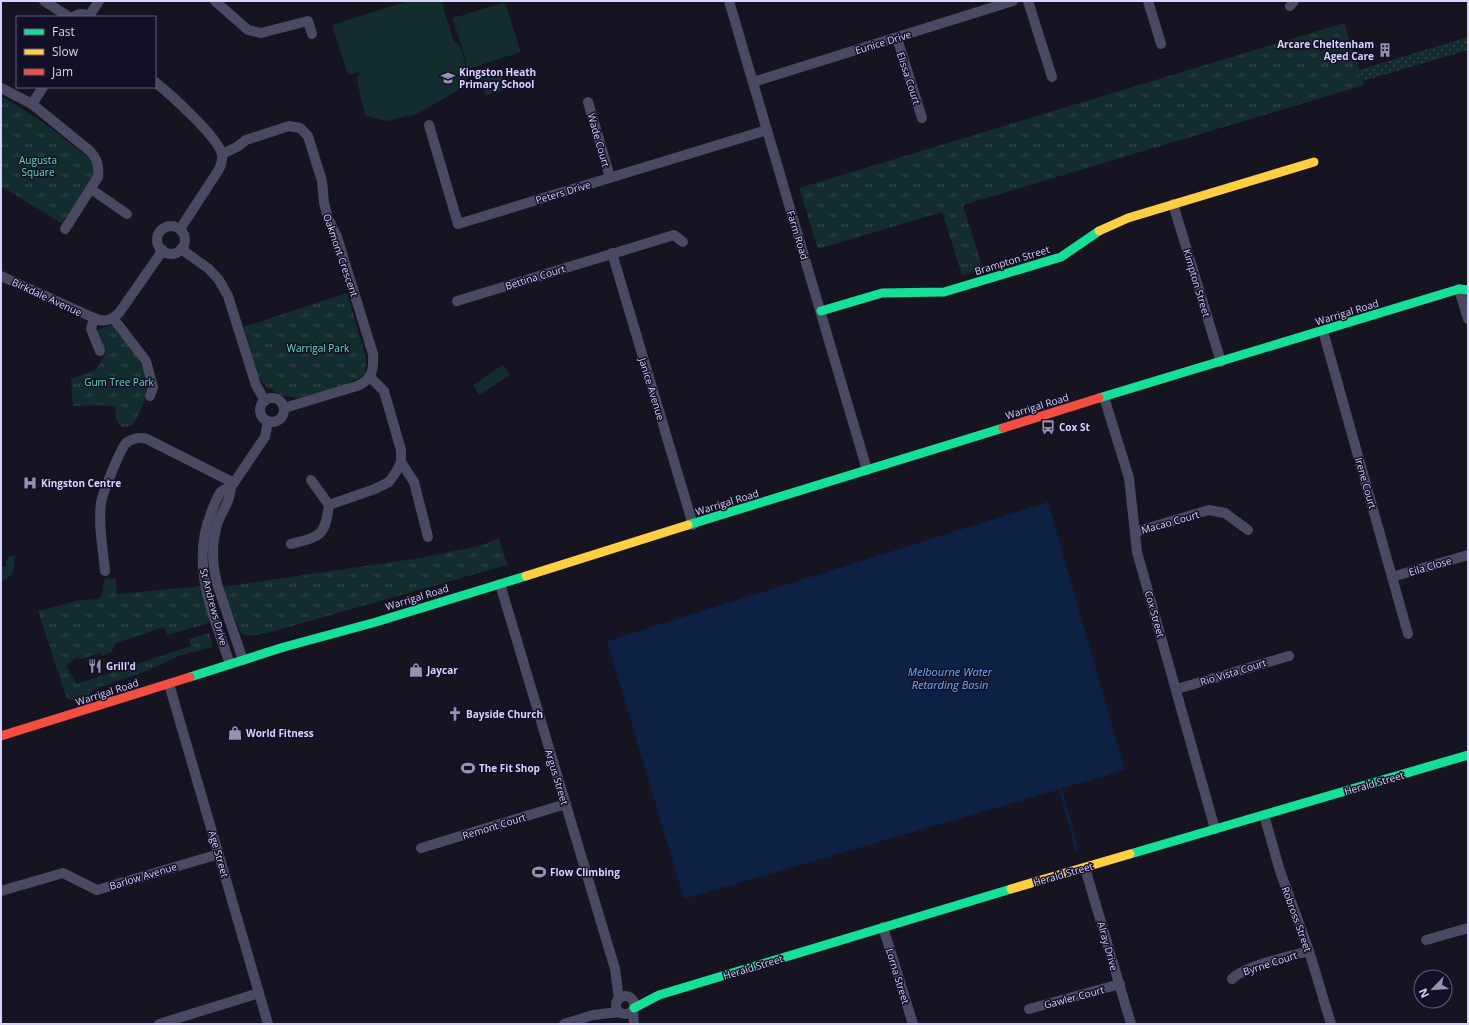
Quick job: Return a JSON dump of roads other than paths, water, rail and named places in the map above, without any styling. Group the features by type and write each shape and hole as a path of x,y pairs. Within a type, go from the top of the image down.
{"main road":[{"name":"Brampton Street","path":"821,312 882,293 944,292 1061,257 1097,232 1128,218 1314,162"},
{"path":"1464,289 1468,280"},
{"name":"Warrigal Road","path":"1,736 243,660 500,584 867,470 1464,289"},
{"name":"Herald Street","path":"659,995 883,927 1468,755"}],"street":[{"path":"44,1 67,16"},
{"path":"76,16 83,14 90,16 99,1"},
{"path":"215,1 248,30 261,34 312,19 312,34"},
{"name":"Farm Road","path":"729,1 867,470"},
{"name":"Eunice Drive","path":"753,82 1013,1"},
{"path":"1028,1 1052,77"},
{"path":"1148,1 1161,44"},
{"name":"Elissa Court","path":"896,38 922,118"},
{"path":"156,83 176,99 216,142 222,154 221,165 218,171 180,229"},
{"path":"1,88 32,104 97,159 99,167 98,177 64,229"},
{"path":"32,104 42,88"},
{"name":"Wade Court","path":"588,102 610,177"},
{"name":"Peters Drive","path":"429,125 458,224 767,130"},
{"name":"Oakmont Crescent","path":"222,154 237,148 246,140 289,126 300,128 308,136 322,181 324,203 328,218 337,237 373,354 374,365 370,377"},
{"path":"91,189 127,214"},
{"name":"Kimpton Street","path":"1173,204 1221,362"},
{"path":"171,226 180,229 185,240 181,249 172,253 163,250 159,245 158,240 160,231 171,226"},
{"name":"Bettina Court","path":"457,301 674,235 683,242"},
{"path":"181,249 209,269 219,280 228,296 256,385 265,401"},
{"path":"150,396 153,387 146,361 113,318 119,313 163,250"},
{"name":"Janice Avenue","path":"612,253 693,524"},
{"name":"Birkdale Avenue","path":"1,276 94,318 106,322 113,318"},
{"path":"1464,289 1468,319"},
{"name":"Birkdale Avenue","path":"94,318 91,329 100,351"},
{"name":"Irene Court","path":"1323,331 1408,634"},
{"path":"284,408 357,386 365,383 370,377 384,391 401,450 401,462 389,482 375,489 329,505"},
{"path":"273,398 280,401 284,408 280,419 272,422 264,418 261,412 262,404 265,401 273,398"},
{"name":"Cox Street","path":"1104,398 1129,478 1137,552 1177,689 1215,829"},
{"name":"St Andrews Drive","path":"230,664 206,585 202,557 204,532 212,509 222,491 232,485 265,438 268,421"},
{"path":"105,571 100,517 101,501 125,444 137,438 147,439 232,485"},
{"path":"401,462 414,482 428,536"},
{"path":"291,544 314,537 321,533 327,523 329,505 311,480"},
{"name":"St Andrews Drive","path":"232,485 230,497 218,523 213,558 215,577 243,660"},
{"name":"Macao Court","path":"1135,532 1209,510 1225,513 1248,530"},
{"name":"Eila Close","path":"1392,577 1468,555"},
{"name":"Argus Street","path":"500,584 615,969 625,1005 628,1024"},
{"name":"Rio Vista Court","path":"1177,689 1289,656"},
{"name":"Age Street","path":"169,684 268,1024"},
{"name":"Remont Court","path":"421,848 566,804"},
{"name":"Robross Street","path":"1264,814 1280,872 1309,951 1331,1024"},
{"name":"Barlow Avenue","path":"1,891 63,872 97,890 219,854"},
{"name":"Alray Drive","path":"1085,868 1131,1024"},
{"name":"Lorna Street","path":"883,927 913,1024"},
{"path":"1426,940 1468,928"},
{"name":"Byrne Court","path":"1232,979 1246,969 1309,951"},
{"name":"Gawler Court","path":"1029,1009 1120,984"},
{"path":"159,1024 259,993"},
{"name":"Herald Street","path":"564,1024 659,995"},
{"name":"Argus Street","path":"625,1005 634,1024"}],"water":[{"name":"Melbourne Water Retarding Basin","path":"1048,502 1125,770 684,899 607,641"}],"waterway":[{"path":"1061,790 1077,850"}],"place":[{"name":"Arcare Cheltenham Aged Care","path":"1385,50"},
{"name":"Kingston Heath Primary School","path":"448,78"},
{"name":"Cox St","path":"1048,427"},
{"name":"Kingston Centre","path":"30,483"},
{"name":"Grill'd","path":"95,666"},
{"name":"Jaycar","path":"416,670"},
{"name":"Bayside Church","path":"455,714"},
{"name":"World Fitness","path":"235,733"},
{"name":"The Fit Shop","path":"468,768"},
{"name":"Flow Climbing","path":"539,872"}],"park label":[{"name":"Augusta Square","path":"38,166"},
{"name":"Warrigal Park","path":"318,348"},
{"name":"Gum Tree Park","path":"119,382"}]}
